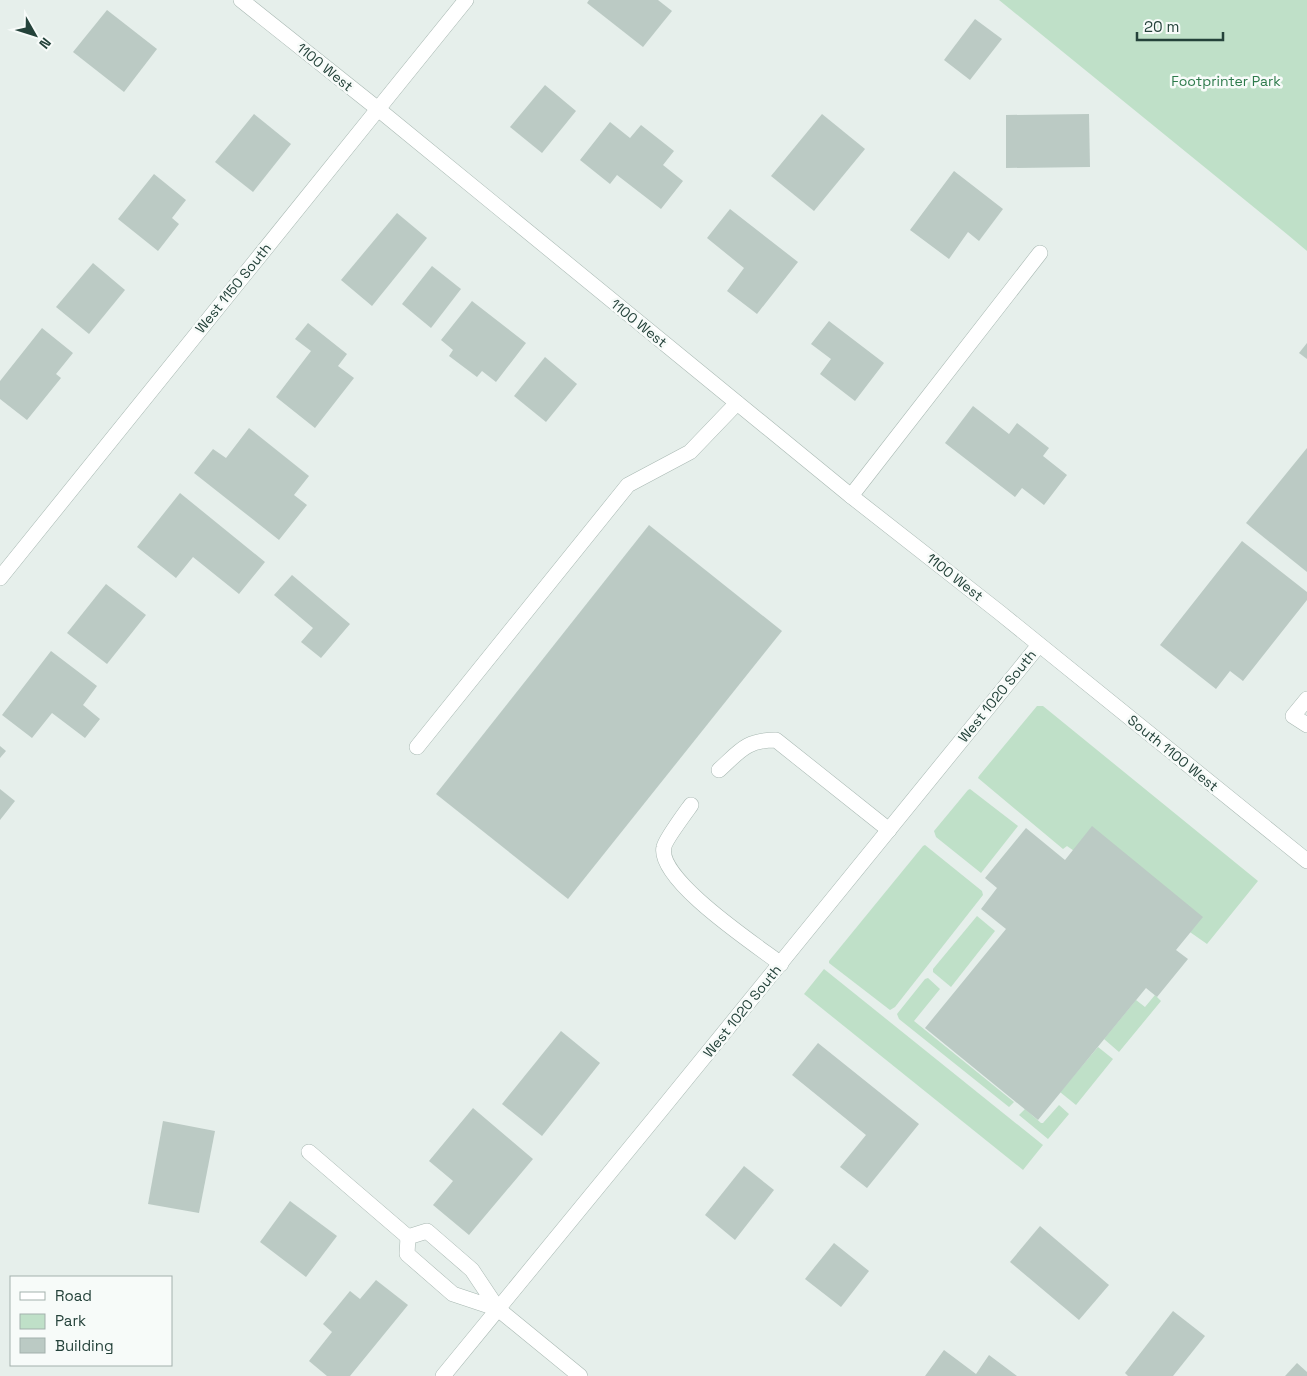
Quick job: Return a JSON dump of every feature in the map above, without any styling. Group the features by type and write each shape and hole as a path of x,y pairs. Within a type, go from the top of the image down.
{"street":[{"name":"1100 West","path":"241,0 378,109 851,496 1039,645"},
{"name":"West 1150 South","path":"0,578 466,0"},
{"path":"851,496 1040,253"},
{"path":"417,747 628,484 690,452 737,403"},
{"name":"West 1020 South","path":"443,1376 781,964 1039,645"},
{"name":"South 1100 West","path":"1039,645 1307,861"},
{"path":"1307,699 1293,716 1307,726"},
{"path":"719,770 746,745 763,740 776,740 889,830"},
{"path":"691,804 664,847 665,861 673,875 692,895 781,964"},
{"path":"309,1152 408,1237"},
{"path":"408,1237 427,1232 472,1270 498,1309 580,1376"},
{"path":"408,1237 407,1254 453,1294 498,1309"}],"green space":[{"name":"Footprinter Park","path":"999,0 1307,0 1307,251 1288,235"},
{"path":"1037,706 1043,706 1258,881 1207,944 1067,846 1063,849 978,778"},
{"path":"970,789 1018,826 981,873 936,837 934,831"},
{"path":"925,845 982,891 983,895 895,1007 890,1010 829,963 829,961"},
{"path":"977,916 995,931 951,987 933,972 933,969"},
{"path":"824,969 1043,1145 1023,1170 804,994"},
{"path":"928,978 940,989 914,1021 1014,1102 1009,1107 899,1019 897,1014 925,979"},
{"path":"1155,995 1161,1001 1119,1052 1104,1039 1136,1000 1145,1007"},
{"path":"1098,1047 1113,1059 1076,1105 1060,1092"},
{"path":"1059,1105 1069,1114 1048,1139 1019,1115 1025,1109 1043,1123"}],"building":[{"path":"589,0 658,0 672,11 643,47 587,3"},
{"path":"107,10 157,49 124,92 73,52"},
{"path":"975,19 1002,39 970,80 944,60"},
{"path":"545,85 576,111 542,153 510,127"},
{"path":"254,114 291,144 253,192 215,162"},
{"path":"822,114 865,149 814,211 771,176"},
{"path":"1089,114 1090,167 1006,168 1006,115"},
{"path":"610,122 630,138 641,125 674,151 663,165 683,181 661,209 617,175 610,184 580,160"},
{"path":"954,171 1003,209 979,241 968,232 949,259 910,230"},
{"path":"154,174 186,200 172,218 179,224 158,251 118,219"},
{"path":"730,209 798,262 757,314 727,291 744,268 707,238"},
{"path":"397,213 427,238 372,306 341,280"},
{"path":"93,263 125,290 89,334 56,307"},
{"path":"432,266 461,289 431,328 402,304"},
{"path":"472,301 526,343 496,382 482,371 477,377 449,356 453,350 441,340"},
{"path":"829,321 884,363 855,401 820,374 831,359 811,344"},
{"path":"308,323 347,354 338,366 354,378 315,428 276,397 311,351 295,339"},
{"path":"42,328 73,353 56,374 61,378 27,420 0,399 0,381"},
{"path":"1307,343 1307,359 1299,353"},
{"path":"545,357 577,384 546,422 514,396"},
{"path":"973,406 1009,434 1017,423 1049,448 1043,456 1067,475 1044,505 1022,488 1015,497 945,443"},
{"path":"249,428 309,476 294,495 307,505 279,540 194,473 213,449 226,458"},
{"path":"1307,448 1307,572 1246,523"},
{"path":"180,493 265,562 239,594 193,557 176,578 137,547"},
{"path":"649,525 782,631 568,899 436,794"},
{"path":"1242,541 1307,592 1307,600 1243,681 1230,671 1216,689 1160,645"},
{"path":"292,575 350,624 321,658 301,642 313,628 274,595"},
{"path":"106,584 146,615 107,664 67,633"},
{"path":"51,651 97,686 83,705 100,719 85,738 52,713 32,738 2,715"},
{"path":"0,746 6,751 0,758"},
{"path":"0,789 15,801 0,820"},
{"path":"1092,826 1203,917 1176,950 1188,959 1157,997 1146,988 1038,1120 925,1028 1006,929 981,909 997,888 985,878 1026,828 1065,860"},
{"path":"561,1031 600,1063 542,1136 502,1104"},
{"path":"818,1043 919,1124 867,1188 840,1167 866,1135 792,1075"},
{"path":"473,1108 533,1159 469,1235 433,1205 453,1181 429,1161"},
{"path":"163,1121 215,1131 199,1213 148,1204"},
{"path":"744,1166 774,1190 735,1240 705,1215"},
{"path":"290,1201 337,1236 306,1277 260,1242"},
{"path":"1040,1226 1109,1285 1079,1320 1010,1262"},
{"path":"834,1243 869,1271 841,1307 805,1279"},
{"path":"376,1280 408,1305 350,1376 327,1376 309,1361 332,1332 323,1324 350,1291 360,1299"},
{"path":"1173,1311 1205,1336 1173,1376 1128,1376 1125,1373"},
{"path":"944,1350 976,1374 989,1355 1017,1376 925,1376"},
{"path":"1297,1363 1307,1372 1307,1376 1285,1376"}]}
